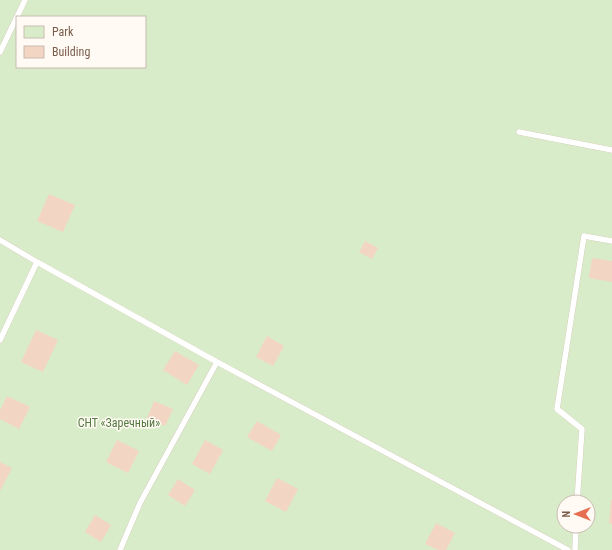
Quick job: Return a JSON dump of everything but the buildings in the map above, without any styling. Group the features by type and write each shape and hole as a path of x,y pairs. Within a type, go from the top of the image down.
{"lane":[{"path":"17,16 25,0"},
{"path":"0,52 16,19"},
{"path":"519,132 612,150"},
{"path":"578,494 582,429 557,409 584,236 612,241"},
{"path":"0,240 217,362 568,550"},
{"path":"0,340 37,262"},
{"path":"120,550 140,502 217,362"},
{"path":"574,550 575,534"}],"green space":[{"name":"СНТ «Заречный»","path":"0,0 612,0 612,550 0,550"}]}
